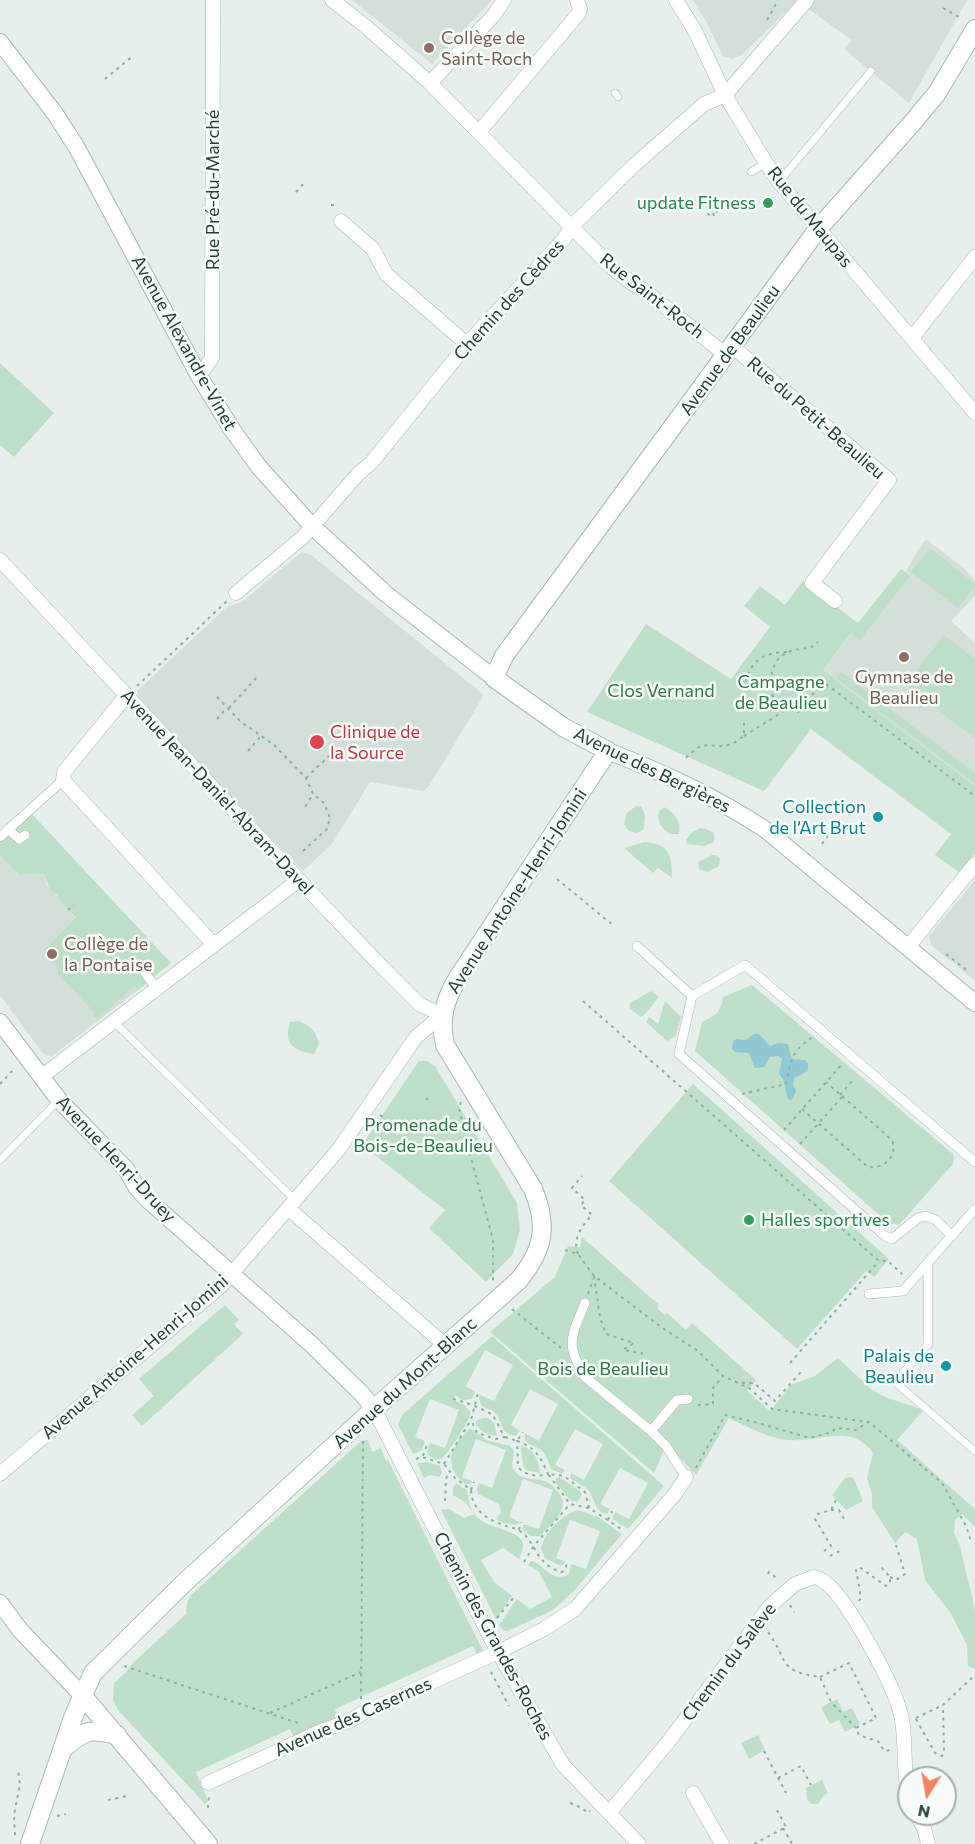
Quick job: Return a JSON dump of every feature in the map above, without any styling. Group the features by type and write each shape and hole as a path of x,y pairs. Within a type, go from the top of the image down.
{"main road":[{"name":"Avenue de Beaulieu","path":"494,678 504,656 818,229 923,110 947,77 968,24"},
{"name":"Avenue des Bergières","path":"494,678 563,727 608,751"},
{"name":"Avenue Antoine-Henri-Jomini","path":"442,1015 448,994 459,976 608,751"},
{"name":"Avenue du Mont-Blanc","path":"23,1841 64,1748 82,1695 93,1673 104,1660 184,1583 374,1409 518,1281 540,1248 542,1219 540,1206 533,1189 445,1044 442,1015"},
{"path":"82,1695 208,1844"},
{"path":"64,1748 80,1734 88,1731 117,1735"}],"street":[{"name":"Rue Pré-du-Marché","path":"199,376 212,358 213,0"},
{"name":"Rue Saint-Roch","path":"332,0 430,83 626,280 729,351"},
{"path":"430,83 494,15 504,0"},
{"name":"Rue du Maupas","path":"676,0 695,31 725,95 779,182 975,413"},
{"path":"725,95 807,0"},
{"path":"479,132 578,6"},
{"name":"Avenue Alexandre-Vinet","path":"0,42 56,115 77,148 199,376 233,431 259,467 312,526 386,594 494,678"},
{"name":"Chemin des Cèdres","path":"236,593 303,537 358,474 372,462 467,344 564,239 571,227 632,167 704,104 725,95"},
{"path":"341,221 373,249 386,274 467,344"},
{"path":"912,338 975,257"},
{"name":"Rue du Petit-Beaulieu","path":"729,351 889,480 812,583 835,600"},
{"name":"Avenue Jean-Daniel-Abram-Davel","path":"0,560 299,880 419,1004 442,1015"},
{"path":"0,837 63,780 64,772 126,696"},
{"name":"Avenue des Bergières","path":"608,751 687,784 730,806 766,830 975,1003"},
{"path":"63,780 214,945"},
{"path":"8,829 19,839 26,835"},
{"path":"908,947 975,864"},
{"path":"41,1077 299,880"},
{"path":"637,946 692,996"},
{"path":"952,1236 936,1220 925,1216 918,1218 892,1239 885,1236 680,1054 692,996 745,964 975,1162"},
{"path":"145,973 157,989"},
{"name":"Avenue Antoine-Henri-Jomini","path":"0,1474 221,1286 339,1149 416,1037 442,1015"},
{"name":"Avenue Henri-Druey","path":"0,1022 59,1100 126,1169 137,1188 148,1200 311,1344 362,1394 374,1409"},
{"path":"291,1204 446,1346"},
{"path":"870,1294 903,1291 975,1209"},
{"path":"928,1263 928,1344"},
{"path":"585,1303 573,1332 572,1352 580,1369 585,1377 666,1446 686,1478"},
{"path":"651,1431 677,1400 688,1399"},
{"name":"Chemin des Grandes-Roches","path":"374,1409 498,1652 563,1765 639,1844"},
{"name":"Avenue des Casernes","path":"208,1783 321,1731 352,1720 544,1629 575,1609 675,1494 686,1478"},
{"name":"Chemin du Salève","path":"609,1814 669,1741 770,1606 795,1584 814,1576 826,1582 850,1611 895,1695 902,1716 905,1766"},
{"path":"0,1603 20,1630 82,1695"},
{"path":"693,1793 722,1844"},
{"path":"923,1826 928,1844"}],"lane":[{"path":"779,182 871,71"},
{"path":"751,172 766,163"},
{"path":"114,1022 291,1204"},
{"path":"0,1160 59,1100"},
{"path":"928,1344 895,1382 975,1451"}],"path":[{"path":"767,20 778,0"},
{"path":"943,8 968,24"},
{"path":"105,79 134,55"},
{"path":"296,192 306,181"},
{"path":"710,216 708,214 710,212 714,215 718,213 713,207 719,203"},
{"path":"126,696 236,593"},
{"path":"744,689 749,669 759,659 772,652 811,648 818,642"},
{"path":"787,652 778,659 771,673 770,686 773,697 787,709 798,712 822,681 975,796"},
{"path":"217,719 257,677"},
{"path":"217,697 260,737 274,745 306,778 313,794 324,803 330,818 327,829 303,851"},
{"path":"758,701 773,697"},
{"path":"687,758 695,749 705,744 732,744 787,709"},
{"path":"744,720 744,736"},
{"path":"248,751 260,737"},
{"path":"306,778 332,753"},
{"path":"305,807 313,794"},
{"path":"822,844 836,824 845,830"},
{"path":"557,879 614,926"},
{"path":"69,910 74,905"},
{"path":"946,954 969,972"},
{"path":"584,1001 879,1261 888,1261 899,1271"},
{"path":"744,1094 786,1084 793,1055 800,1046 813,1037"},
{"path":"776,1139 850,1054"},
{"path":"0,1084 26,1056"},
{"path":"792,1154 853,1080"},
{"path":"802,1109 868,1167 879,1167 889,1161 894,1151 892,1140 826,1082"},
{"path":"426,1100 429,1097"},
{"path":"461,1100 459,1108 464,1139 493,1240 493,1286"},
{"path":"455,1107 459,1108"},
{"path":"380,1115 386,1119"},
{"path":"402,1127 406,1122"},
{"path":"425,1131 429,1134"},
{"path":"468,1166 473,1166"},
{"path":"582,1176 572,1188 585,1200 581,1205 592,1215 577,1236 575,1247 594,1276 662,1328 698,1351 723,1376 748,1388 772,1409 869,1422 942,1483 966,1526 971,1541"},
{"path":"566,1250 578,1254"},
{"path":"790,1363 879,1261"},
{"path":"585,1303 594,1276"},
{"path":"580,1369 586,1368 615,1375 635,1374 655,1367 642,1361 642,1353 623,1350 634,1344 606,1334 600,1317 594,1276"},
{"path":"512,1309 560,1347 572,1352"},
{"path":"739,1384 754,1383 775,1401 801,1372"},
{"path":"699,1405 713,1404 713,1388 723,1376"},
{"path":"444,1464 471,1420 478,1393"},
{"path":"453,1399 494,1417 505,1437"},
{"path":"686,1478 691,1470 696,1470 725,1415 810,1438 832,1432 836,1428 856,1430 869,1422"},
{"path":"471,1420 477,1432 496,1439 505,1437 527,1444 540,1455 548,1474 570,1504 589,1508 628,1534"},
{"path":"523,1432 517,1441 517,1462 523,1473 539,1476 548,1474 564,1476 585,1492 589,1508"},
{"path":"361,1714 363,1441"},
{"path":"422,1457 428,1442"},
{"path":"413,1460 422,1457 444,1464 455,1478 471,1490"},
{"path":"445,1501 446,1479 449,1471"},
{"path":"564,1476 567,1472"},
{"path":"474,1482 471,1490 474,1506 483,1515 519,1530 538,1557 556,1570 562,1572 567,1563"},
{"path":"831,1510 837,1498"},
{"path":"524,1562 533,1547 570,1504"},
{"path":"608,1520 612,1510"},
{"path":"824,1551 831,1546 816,1519 818,1514 839,1510 844,1519"},
{"path":"519,1530 521,1522"},
{"path":"881,1567 896,1580 905,1574 896,1545"},
{"path":"830,1556 840,1551"},
{"path":"857,1603 861,1598 856,1574 859,1567 886,1586 890,1583 891,1577"},
{"path":"768,1574 769,1572 779,1580"},
{"path":"494,1622 514,1597"},
{"path":"765,1627 783,1662 790,1669 801,1674 820,1677 849,1663 876,1718 856,1728"},
{"path":"104,1660 321,1731"},
{"path":"490,1670 509,1706"},
{"path":"269,1713 361,1672"},
{"path":"943,1705 944,1752 942,1756 935,1753 921,1724 914,1719 943,1705 975,1675"},
{"path":"820,1677 831,1702 856,1728 859,1735 879,1742 884,1751 903,1749"},
{"path":"764,1751 786,1793"},
{"path":"778,1778 801,1766 811,1785"},
{"path":"18,1769 20,1784 14,1815 23,1841"},
{"path":"108,1800 127,1796"},
{"path":"570,1803 586,1812"},
{"path":"754,1844 786,1827 777,1808"},
{"path":"783,1828 792,1844"}],"shaded area":[{"name":"Collège de Saint-Roch","path":"352,0 492,0 432,64"},
{"path":"693,0 967,0 909,103 844,49 852,40 797,1 742,55 732,59 723,56"},
{"name":"Gymnase de Beaulieu","path":"926,539 965,569 975,581 975,596 951,621 975,643 975,786 823,670 901,569 906,572"},
{"name":"Clinique de la Source","path":"302,552 310,554 484,695 429,786 423,791 370,782 332,844 303,871 139,703 137,691 228,606 242,602"},
{"name":"Collège de la Pontaise","path":"0,856 19,875 44,874 47,885 76,919 74,922 138,990 52,1056 41,1051 0,995"},
{"path":"975,880 975,981 931,945 929,936"}],"green space":[{"path":"0,363 54,413 14,457 0,445"},
{"path":"930,548 975,584 958,608 911,572"},
{"name":"Campagne de Beaulieu","path":"901,569 910,576 860,640 851,633 823,670 975,786 975,853 960,873 935,855 951,834 811,729 764,791 587,712 646,624 731,679 770,627 744,606 760,586 785,605 803,581 858,623"},
{"path":"944,635 975,659 975,738 905,685"},
{"path":"841,672 975,773 975,784 836,678"},
{"path":"636,806 641,806 645,815 644,829 637,833 629,831 624,824 627,813"},
{"path":"664,807 677,818 679,834 670,834 660,824 659,811"},
{"path":"31,813 171,963 138,990 134,986 98,1019 57,973 60,970 43,951 76,918 50,890 44,874 19,875 0,856 0,842"},
{"path":"701,828 714,833 714,842 704,846 687,844 686,840 692,832"},
{"path":"644,842 664,848 670,857 672,878 658,868 653,873 624,848"},
{"path":"712,855 720,858 719,866 708,872 699,869 698,862"},
{"path":"752,985 953,1154 953,1164 899,1225 888,1223 695,1051 702,1022 717,1013 723,997"},
{"path":"651,991 659,997 640,1017 629,1007 630,1003"},
{"path":"665,1001 681,1017 676,1036 667,1041 646,1022 649,1017 658,1024"},
{"path":"298,1021 310,1027 316,1035 319,1044 314,1054 301,1051 289,1041 290,1022"},
{"name":"Promenade du Bois-de-Beaulieu","path":"419,1061 427,1061 435,1066 517,1203 520,1230 513,1254 486,1282 429,1228 445,1210 362,1145"},
{"name":"Halles sportives","path":"693,1084 889,1259 874,1277 866,1271 797,1349 609,1181"},
{"name":"Bois de Beaulieu","path":"582,1237 659,1305 657,1308 665,1315 667,1313 686,1330 692,1323 756,1380 747,1391 770,1411 791,1385 815,1376 838,1358 872,1390 885,1397 924,1410 897,1440 975,1509 975,1527 962,1514 955,1520 954,1533 960,1546 975,1610 975,1669 968,1666 967,1645 950,1612 925,1580 917,1539 905,1532 895,1543 872,1507 872,1494 867,1478 873,1453 864,1443 842,1436 806,1440 781,1439 761,1433 729,1418 696,1475 667,1444 654,1473 490,1332 555,1277 568,1246 580,1247"},
{"path":"225,1305 239,1320 234,1324 243,1334 142,1426 132,1415 154,1396 139,1379"},
{"path":"492,1336 664,1486 628,1529 612,1519 615,1512 629,1519 648,1483 620,1468 600,1504 610,1509 607,1514 603,1513 597,1507 590,1492 570,1478 571,1473 584,1480 603,1444 575,1429 555,1465 565,1470 562,1474 551,1469 543,1452 527,1442 525,1433 539,1441 558,1404 530,1389 511,1425 520,1431 516,1436 506,1432 497,1415 481,1405 479,1398 480,1395 494,1401 513,1365 485,1350 466,1386 475,1392 472,1399 462,1400 455,1395 453,1400 463,1404 471,1412 459,1436 443,1458 436,1460 428,1455 430,1443 445,1448 459,1410 430,1399 415,1437 425,1441 422,1450 413,1454 398,1424 403,1414"},
{"path":"488,1418 494,1423 497,1436 487,1434 477,1426 476,1421"},
{"path":"470,1428 486,1440 510,1446 514,1451 512,1463 517,1474 549,1483 559,1493 563,1505 561,1511 540,1536 530,1536 522,1529 524,1524 539,1529 553,1490 523,1479 509,1517 520,1522 516,1525 503,1523 496,1519 501,1512 499,1504 478,1494 479,1483 492,1488 506,1450 476,1439 462,1477 472,1481 471,1484 465,1484 453,1470 451,1456 458,1442"},
{"path":"368,1440 372,1452 381,1448 386,1461 388,1460 483,1651 477,1654 473,1646 335,1709 339,1719 295,1739 290,1729 196,1772 208,1801 205,1804 118,1710 113,1700 114,1683 186,1614 187,1602 191,1595 361,1441"},
{"path":"521,1446 529,1449 535,1456 540,1473 526,1470 523,1465"},
{"path":"427,1462 440,1466 442,1472 440,1477 430,1475 424,1478 417,1463"},
{"path":"559,1477 580,1491 582,1495 577,1502 570,1500 555,1482"},
{"path":"851,1477 863,1501 846,1510 832,1495 845,1478"},
{"path":"456,1483 467,1490 474,1514 465,1502 453,1495"},
{"path":"449,1509 464,1518 474,1514 484,1522 518,1536 522,1542 523,1549 519,1559 503,1548 481,1560 494,1582 512,1596 496,1619 441,1510"},
{"path":"578,1510 598,1517 622,1534 574,1591 553,1610 508,1631 503,1630 499,1625 517,1599 530,1609 552,1597 539,1572 528,1565 531,1561 557,1577 569,1574 571,1564 586,1569 600,1531 570,1520 556,1558 566,1562 561,1566 545,1558 541,1549 555,1525"},
{"path":"837,1699 843,1712 852,1708 860,1724 845,1732 839,1720 830,1724 821,1707"},
{"path":"758,1735 765,1750 749,1759 741,1743"},
{"path":"822,1780 828,1793 818,1804 812,1804 807,1800 806,1788"}],"water":[{"path":"754,1034 759,1034 770,1046 778,1043 788,1044 792,1059 805,1060 808,1063 808,1071 794,1078 793,1086 796,1090 792,1100 788,1099 783,1079 779,1074 782,1059 778,1056 770,1057 764,1067 755,1068 749,1053 735,1052 732,1049 733,1041 746,1040"}],"place":[{"name":"Collège de Saint-Roch","path":"429,48"},
{"name":"update Fitness","path":"768,203"},
{"name":"Gymnase de Beaulieu","path":"904,657"},
{"name":"Clinique de la Source","path":"317,742"},
{"name":"Collection de l’Art Brut","path":"878,817"},
{"name":"Collège de la Pontaise","path":"52,954"},
{"name":"Halles sportives","path":"749,1220"},
{"name":"Palais de Beaulieu","path":"946,1366"}],"park label":[{"name":"Clos Vernand","path":"661,691"}]}
